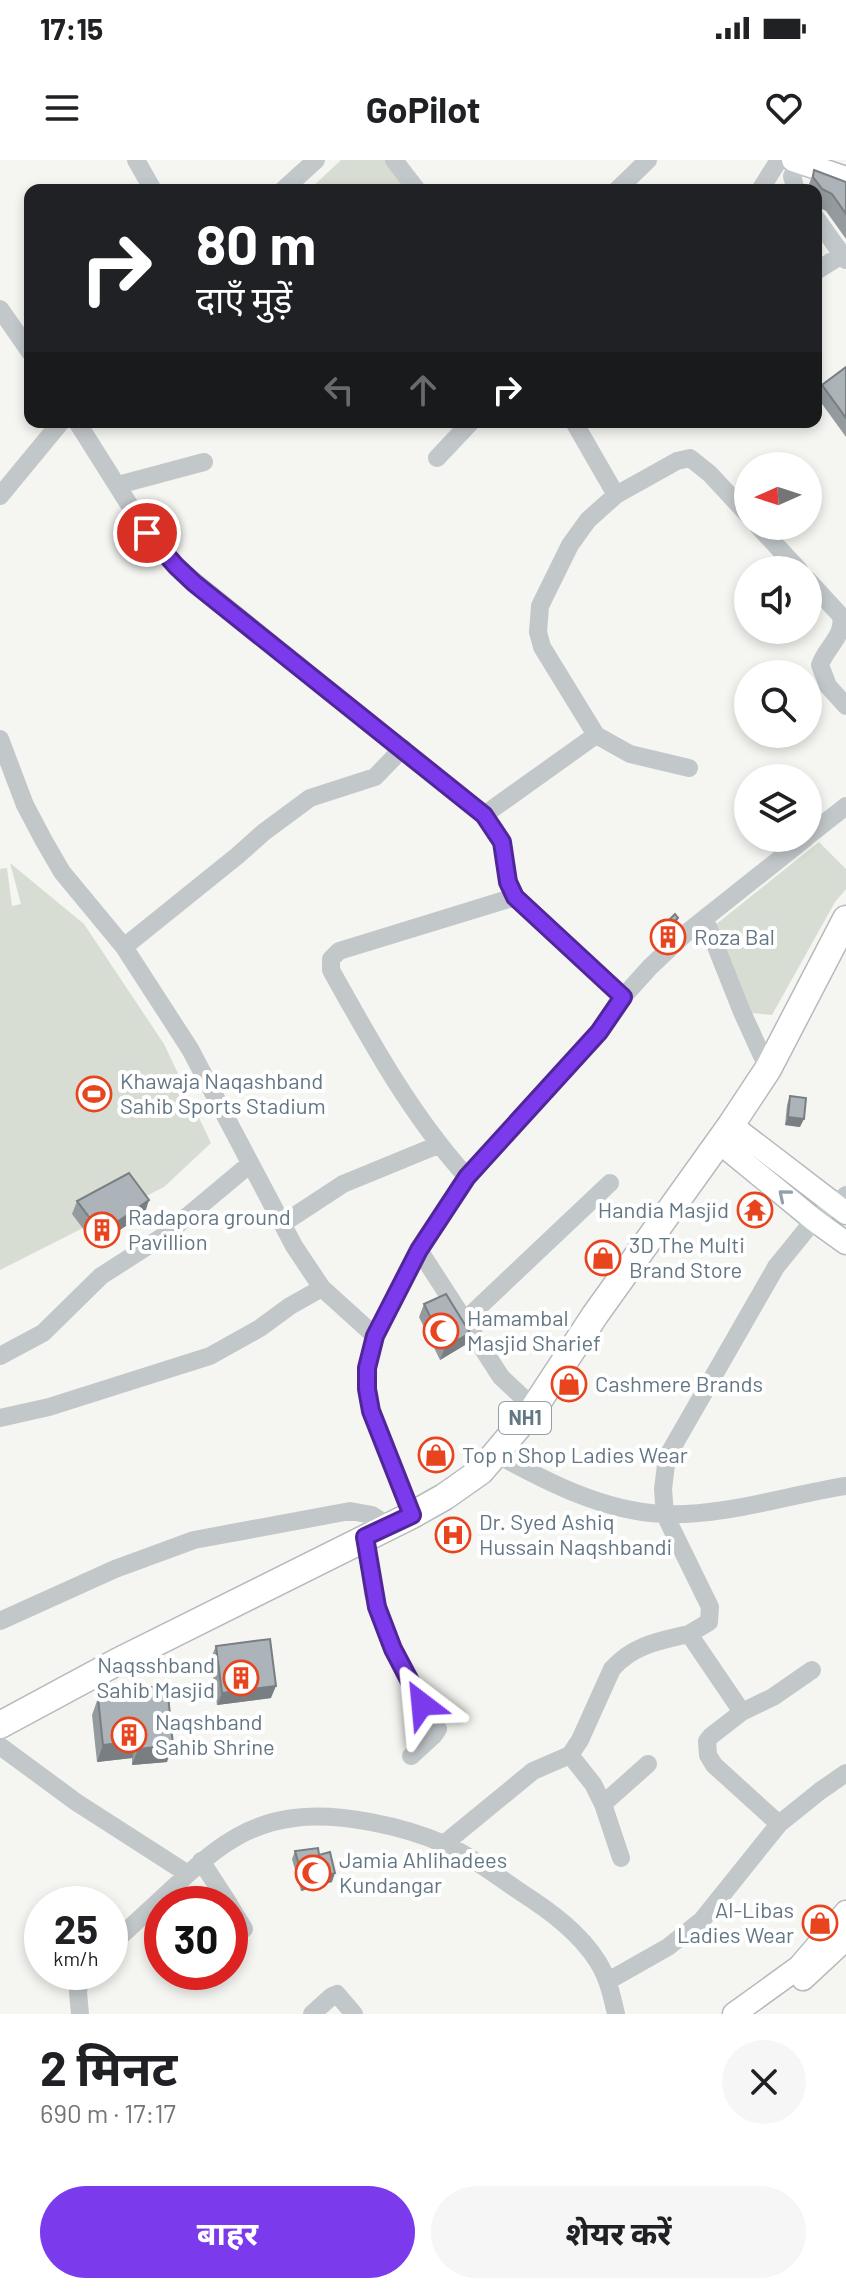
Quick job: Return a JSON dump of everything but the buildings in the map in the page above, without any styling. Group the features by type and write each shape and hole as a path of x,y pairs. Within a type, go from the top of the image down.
{"highway":[{"name":"NH1","path":"0,1738 8,1720 400,1520 465,1483 496,1454 534,1408 768,1069 846,919"}],"main road":[{"path":"791,161 846,178"},
{"path":"725,1134 842,1204"},
{"path":"725,1134 814,1220 846,1243"},
{"path":"734,2014 799,1967 846,1912"},
{"path":"759,2014 844,1944"}],"street":[{"path":"136,160 150,184"},
{"path":"290,184 316,160"},
{"path":"394,160 412,184"},
{"path":"623,184 648,160"},
{"path":"766,184 791,161"},
{"path":"791,161 794,184"},
{"path":"822,226 844,257 822,268"},
{"path":"0,309 24,343"},
{"path":"0,496 56,428"},
{"path":"81,428 147,533 176,566 484,815 502,842 508,882 515,897 623,997"},
{"path":"437,458 465,428"},
{"path":"577,428 616,495"},
{"path":"689,768 630,754 596,735 542,647 537,618 570,545 588,520 616,495 677,461 690,458 734,500"},
{"path":"118,485 204,462"},
{"path":"771,540 786,556"},
{"path":"822,595 841,616 841,632 823,654 821,674 846,706"},
{"path":"484,815 596,735"},
{"path":"0,739 25,805 62,872 124,947 190,1049 282,1224 322,1288 375,1336"},
{"path":"124,947 310,798 375,777 403,748"},
{"path":"822,825 846,806"},
{"path":"0,1621 115,1569 194,1540 350,1511 400,1520 371,1411 367,1368 375,1336 419,1250 467,1177 599,1032 623,997 667,950 788,852"},
{"path":"467,1177 438,1145 375,1051 331,970 331,959 339,951 515,897"},
{"path":"705,919 768,1069"},
{"path":"282,1224 343,1184 438,1145"},
{"path":"0,1356 43,1333 101,1276 165,1235 250,1164"},
{"path":"463,1322 610,1183"},
{"path":"444,1844 533,1771 570,1755 580,1740 612,1669 619,1661 646,1644 689,1634 709,1622 710,1607 665,1515 663,1489 667,1457 776,1267 814,1220 842,1204"},
{"path":"419,1250 501,1377 534,1408"},
{"path":"0,1418 49,1407 210,1356 322,1288"},
{"path":"496,1454 560,1489 665,1515 715,1511 846,1486"},
{"path":"365,1537 373,1593 393,1649 409,1683 438,1729 411,1756"},
{"path":"689,1634 742,1712"},
{"path":"779,1824 714,1765 708,1755 707,1741 742,1712 773,1697 812,1670"},
{"path":"0,1746 76,1802 195,1868 212,1886"},
{"path":"570,1755 593,1784 603,1804 621,1858"},
{"path":"603,1804 648,1764"},
{"path":"608,1981 687,1934 702,1920 779,1824 846,1773"},
{"path":"128,1929 227,1841 251,1829 297,1817 363,1821 408,1831 444,1844 551,1912 584,1943 608,1981 616,2014"},
{"path":"78,1990 80,2014"},
{"path":"312,2014 337,1994 354,2014"}],"shaded area":[{"path":"341,160 394,160 415,184 315,184"},
{"path":"822,845 846,869 846,889 835,902 772,1015 752,1013 714,926 806,852 822,852"},
{"name":"Khawaja Naqashband Sahib Sports Stadium","path":"10,863 84,924 164,1044 211,1143 164,1187 0,1270 0,869 7,868 12,906 21,904"}],"place":[{"name":"Roza Bal","path":"668,937"},
{"name":"Khawaja Naqashband Sahib Sports Stadium","path":"94,1094"},
{"name":"Handia Masjid","path":"755,1210"},
{"name":"Radapora ground Pavillion","path":"102,1230"},
{"name":"3D The Multi Brand Store","path":"603,1258"},
{"name":"Hamambal Masjid Sharief","path":"441,1331"},
{"name":"Cashmere Brands","path":"569,1384"},
{"name":"Top n Shop Ladies Wear","path":"436,1455"},
{"name":"Dr. Syed Ashiq Hussain Naqshbandi","path":"453,1535"},
{"name":"Naqsshband Sahib Masjid","path":"241,1678"},
{"name":"Naqshband Sahib Shrine","path":"129,1735"},
{"name":"Jamia Ahlihadees Kundangar","path":"313,1873"},
{"name":"Al-Libas Ladies Wear","path":"820,1923"}],"route":[{"path":"147,533 194,583 484,815 502,842 508,882 515,897 623,997 599,1032 467,1177 419,1250 375,1336 367,1368 371,1411 412,1515 365,1537 377,1607 393,1649 422,1704"}]}
